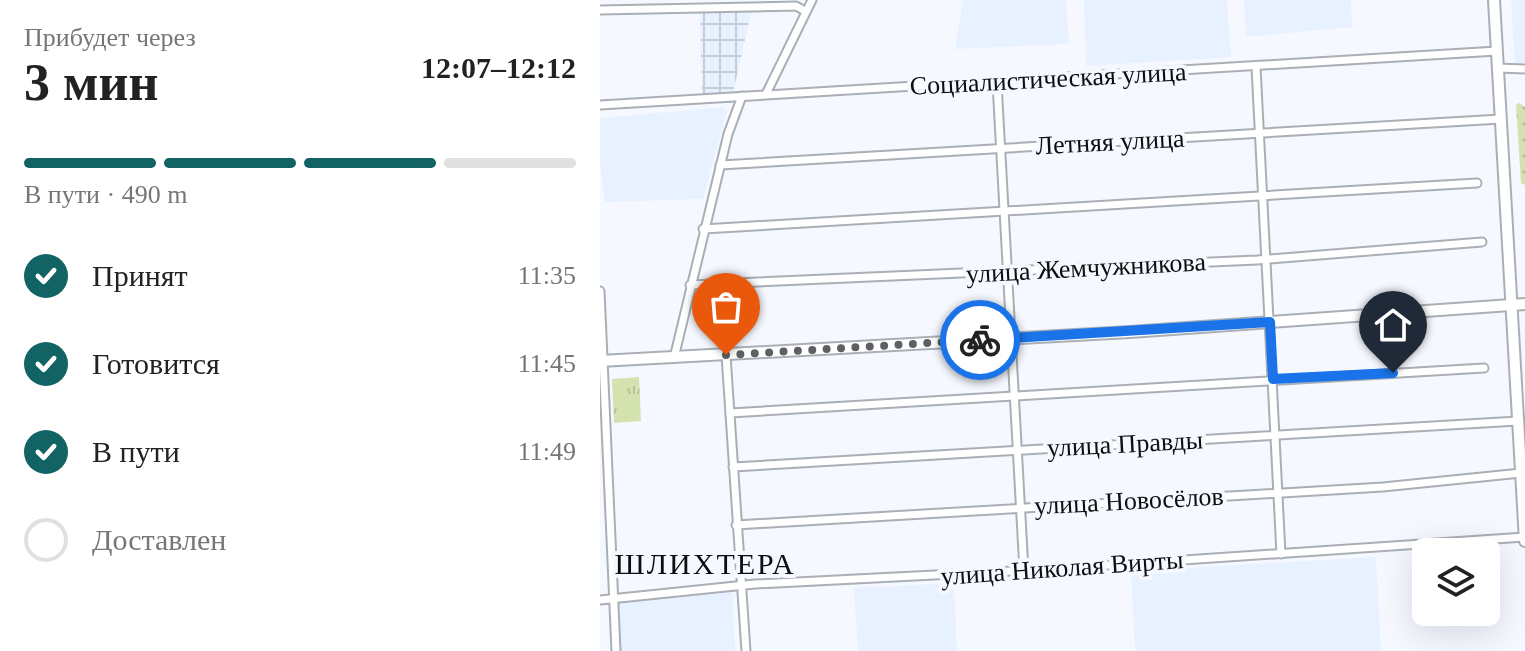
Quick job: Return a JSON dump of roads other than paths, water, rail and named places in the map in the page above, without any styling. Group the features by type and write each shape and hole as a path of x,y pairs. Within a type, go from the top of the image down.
{"main road":[{"path":"1494,0 1525,539"},
{"path":"602,361 1011,339 1525,304"}],"street":[{"path":"766,94 812,0"},
{"path":"600,10 796,6 805,11"},
{"name":"Социалистическая улица","path":"600,105 1497,51"},
{"path":"1256,67 1281,554"},
{"path":"1498,68 1525,69"},
{"path":"997,83 1024,571"},
{"path":"674,358 703,229 742,96"},
{"name":"Летняя улица","path":"720,165 1501,119"},
{"path":"703,229 1477,183"},
{"name":"улица Жемчужникова","path":"690,285 1266,260 1482,242"},
{"path":"600,293 604,532 614,598 616,651"},
{"path":"726,355 746,651"},
{"path":"730,413 1484,368"},
{"name":"улица Правды","path":"733,467 1518,421"},
{"name":"улица Новосёлов","path":"736,525 1278,492 1521,473"},
{"name":"улица Николая Вирты","path":"600,600 741,586 1525,539"}],"district":[{"name":"ШЛИХТЕРА","path":"705,563"}]}
